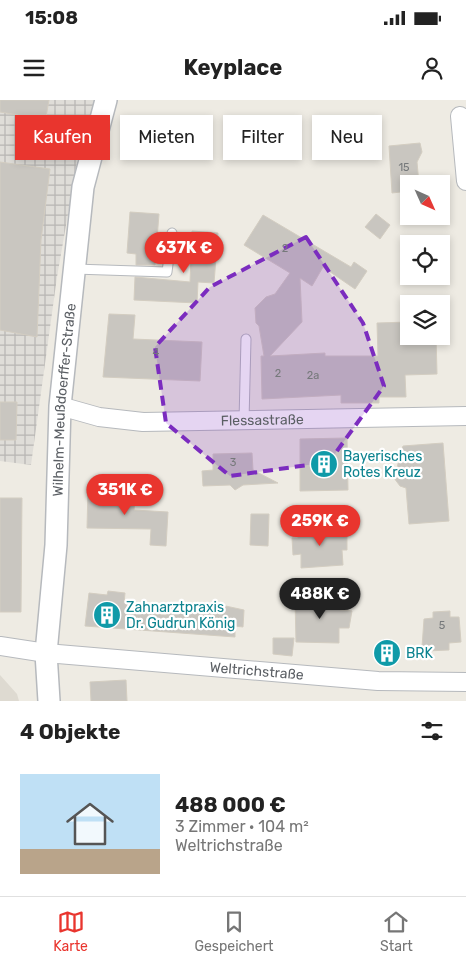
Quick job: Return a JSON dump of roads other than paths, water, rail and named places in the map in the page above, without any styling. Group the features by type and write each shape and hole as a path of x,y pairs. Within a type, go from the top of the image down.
{"street":[{"name":"Wilhelm-Meußdoerffer-Straße","path":"49,701 46,653 56,545 60,406 83,187 106,100"},
{"path":"460,116 466,181"},
{"name":"Flessastraße","path":"60,406 99,417 143,422 466,416"},
{"name":"Weltrichstraße","path":"0,646 46,653 378,681 466,682"}],"lane":[{"path":"74,269 167,272 172,234"},
{"path":"244,421 246,339"}],"place":[{"name":"Bayerisches Rotes Kreuz","path":"324,464"},
{"name":"Zahnarztpraxis Dr. Gudrun König","path":"107,615"},
{"name":"BRK","path":"387,653"}]}
